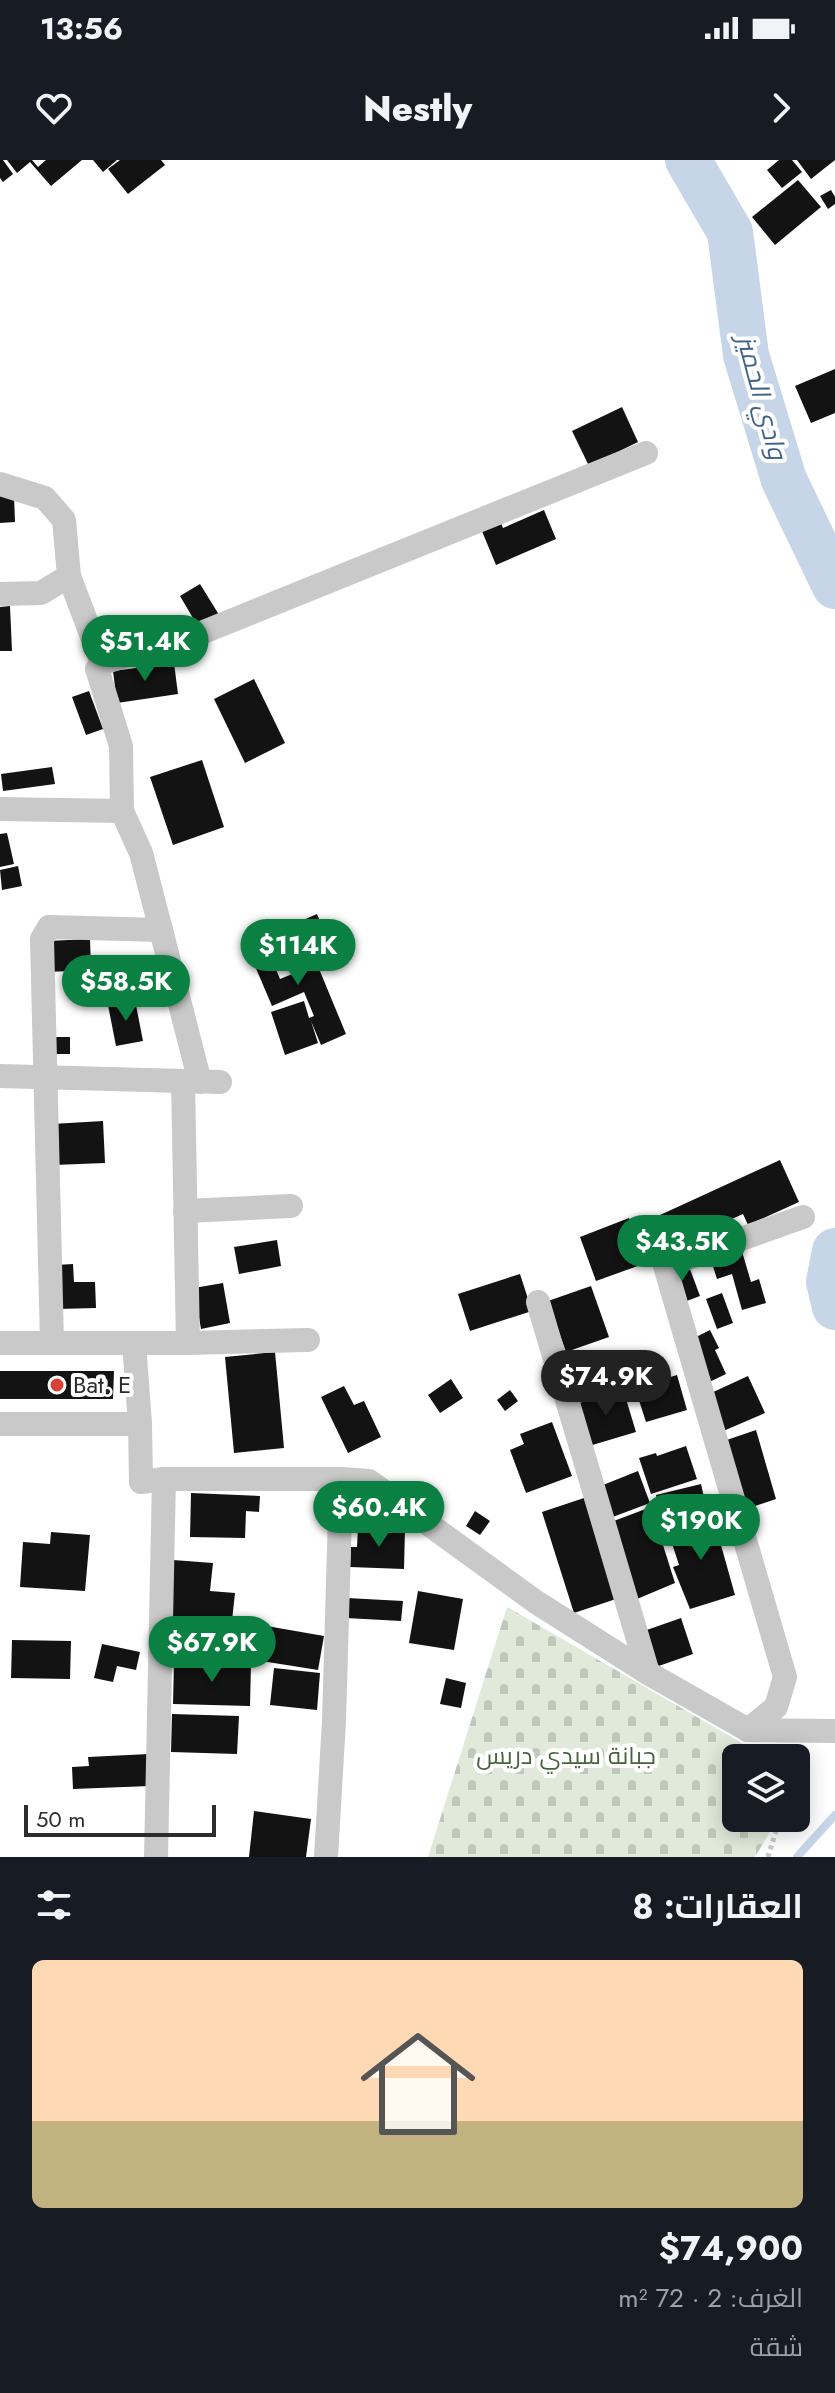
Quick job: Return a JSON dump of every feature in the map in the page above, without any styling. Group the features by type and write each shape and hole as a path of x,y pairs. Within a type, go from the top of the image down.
{"street":[{"path":"188,1343 185,1211 201,1082 141,853 122,811 121,746 97,669 102,663 214,628 646,453"},
{"path":"0,484 45,498 64,520 69,576 102,663"},
{"path":"0,594 41,593 69,576"},
{"path":"0,809 122,811"},
{"path":"52,1342 42,939 49,927 161,930"},
{"path":"0,1076 201,1082"},
{"path":"185,1211 291,1206"},
{"path":"748,1730 776,1707 785,1677 665,1266 803,1217"},
{"path":"538,1302 648,1673"},
{"path":"0,1343 308,1340"},
{"path":"134,1343 141,1482 164,1479 369,1481 536,1602 648,1673 748,1730 835,1731"},
{"path":"0,1424 140,1424"},
{"path":"156,1857 164,1479"},
{"path":"326,1857 334,1721 341,1479"}],"path":[{"path":"768,1857 776,1832"}],"green space":[{"name":"جبانة سيدي دريس","path":"507,1607 742,1744 722,1744 722,1832 770,1832 755,1857 428,1857"}],"building":[{"path":"0,160 13,174 3,182 0,178"},
{"path":"7,160 32,160 38,167 46,160 82,160 51,186 30,162 17,173"},
{"path":"93,160 117,160 103,172"},
{"path":"120,160 161,160 165,165 128,194 108,169"},
{"path":"779,160 792,160 802,172 782,188 767,170"},
{"path":"797,160 835,160 811,179"},
{"path":"798,180 821,207 775,245 752,217"},
{"path":"831,190 835,204 828,209 820,196"},
{"path":"835,369 835,413 811,423 795,386"},
{"path":"622,407 638,442 589,466 572,431"},
{"path":"0,495 14,495 15,522 0,523"},
{"path":"544,510 556,539 496,565 479,524 498,516 503,528"},
{"path":"200,584 221,618 200,630 180,596"},
{"path":"10,606 12,651 0,651 0,607"},
{"path":"174,663 178,694 117,703 113,671"},
{"path":"254,679 285,743 245,763 214,699"},
{"path":"89,691 103,729 86,735 72,697"},
{"path":"202,760 224,827 173,845 150,777"},
{"path":"52,767 55,784 3,791 1,774"},
{"path":"7,833 14,864 0,867 0,834"},
{"path":"18,866 22,886 2,890 0,870"},
{"path":"317,914 334,954 319,960 311,940 271,957 280,979 317,964 346,1034 321,1045 311,1021 318,1043 285,1055 271,1012 304,1001 309,1018 314,1016 304,992 272,1006 246,945"},
{"path":"90,939 91,970 48,972 47,941"},
{"path":"141,970 162,970 163,985 142,986"},
{"path":"135,1000 143,1041 116,1046 108,1005"},
{"path":"47,1037 70,1037 70,1054 47,1054"},
{"path":"103,1121 105,1163 54,1165 52,1124"},
{"path":"780,1160 799,1202 748,1225 743,1214 661,1251 647,1221"},
{"path":"629,1218 646,1263 596,1281 580,1237"},
{"path":"277,1240 281,1266 239,1274 234,1247"},
{"path":"741,1248 751,1282 759,1279 766,1303 742,1310 732,1274 717,1279 710,1257"},
{"path":"687,1261 700,1296 676,1305 663,1270"},
{"path":"73,1264 74,1282 95,1282 96,1308 58,1309 56,1265"},
{"path":"520,1274 532,1311 470,1331 458,1294"},
{"path":"223,1283 230,1323 201,1329 194,1288"},
{"path":"591,1286 609,1337 566,1352 548,1301"},
{"path":"722,1293 733,1323 717,1329 706,1299"},
{"path":"710,1330 726,1374 699,1387 698,1336"},
{"path":"275,1352 284,1448 234,1453 225,1357"},
{"name":"Bat. E","path":"0,1371 114,1371 113,1399 0,1399"},
{"path":"677,1375 687,1410 646,1422 635,1388"},
{"path":"748,1376 765,1413 714,1435 698,1399"},
{"path":"451,1379 463,1398 440,1413 428,1395"},
{"path":"344,1386 354,1405 364,1401 381,1437 348,1453 321,1397"},
{"path":"623,1389 636,1432 589,1446 576,1404"},
{"path":"510,1390 518,1401 505,1411 497,1400"},
{"path":"552,1422 572,1476 526,1493 510,1450 524,1444 520,1434"},
{"path":"756,1430 776,1499 734,1513 712,1445"},
{"path":"686,1446 697,1479 651,1494 639,1458 656,1453 657,1456"},
{"path":"638,1471 650,1503 610,1518 598,1487"},
{"path":"701,1484 707,1510 662,1521 656,1495"},
{"path":"191,1493 260,1496 259,1512 246,1511 245,1538 190,1537"},
{"path":"584,1498 616,1599 574,1613 542,1512"},
{"path":"651,1507 675,1583 637,1599 611,1522"},
{"path":"475,1511 490,1521 480,1535 466,1526"},
{"path":"712,1513 735,1595 690,1609 673,1567 679,1565 667,1528"},
{"path":"358,1528 405,1529 404,1569 350,1567 351,1547 357,1547"},
{"path":"51,1532 90,1535 85,1591 20,1587 23,1542 50,1544"},
{"path":"173,1560 213,1563 210,1591 235,1593 230,1639 167,1633"},
{"path":"418,1591 463,1599 454,1650 409,1643"},
{"path":"347,1598 403,1601 401,1621 346,1618"},
{"path":"681,1618 693,1654 653,1668 641,1632"},
{"path":"261,1625 324,1636 318,1670 255,1660"},
{"path":"12,1640 71,1641 70,1679 11,1678"},
{"path":"102,1644 140,1652 136,1670 117,1666 113,1682 94,1678"},
{"path":"174,1662 251,1664 250,1706 173,1704"},
{"path":"274,1668 320,1673 317,1710 270,1705"},
{"path":"446,1678 466,1683 461,1708 440,1704"},
{"path":"172,1714 239,1716 237,1754 171,1752"},
{"path":"149,1754 150,1786 73,1789 72,1767 89,1766 88,1757"},
{"path":"254,1811 311,1819 306,1857 249,1857"}],"waterway":[{"name":"وادي الحميز","path":"688,160 730,232 746,355 784,480 835,586"},
{"name":"وادي الحميز","path":"835,1251 829,1282 835,1307"},
{"path":"797,1857 835,1815"}],"place":[{"name":"Bat. E","path":"57,1385"}]}
